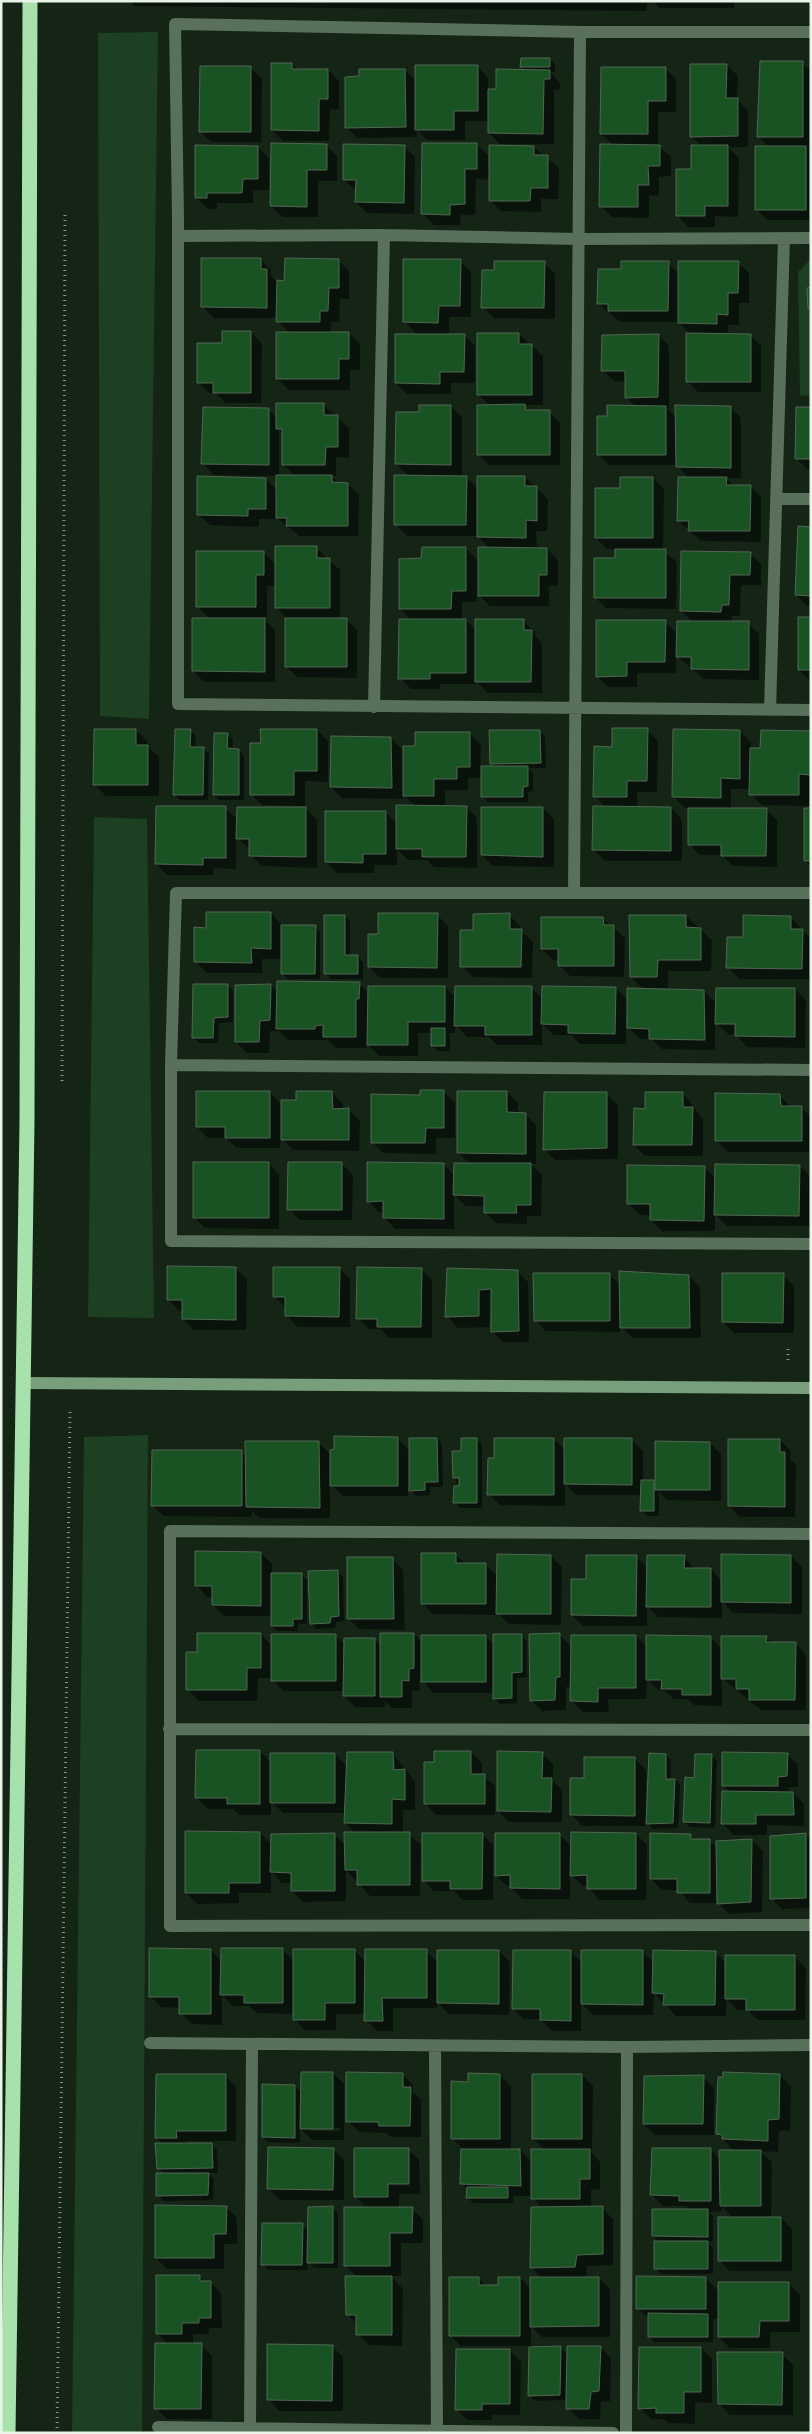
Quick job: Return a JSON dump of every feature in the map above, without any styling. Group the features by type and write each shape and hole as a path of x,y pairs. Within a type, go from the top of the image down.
{"highway":[{"path":"8,2433 27,1112 30,1"}],"street":[{"path":"811,32 580,32 175,24 178,236 178,704 811,710"},
{"path":"574,893 580,32"},
{"path":"178,236 384,235 578,239 811,238"},
{"path":"374,707 384,235"},
{"path":"770,710 784,238"},
{"path":"777,499 811,499"},
{"path":"811,893 176,893 171,1065 171,1241 811,1244"},
{"path":"171,1065 811,1070"},
{"path":"24,1384 811,1388"},
{"path":"811,1534 170,1531 169,1729 170,1926 811,1925"},
{"path":"169,1729 811,1730"},
{"path":"150,2043 627,2047 811,2045"},
{"path":"250,2431 252,2044"},
{"path":"435,2046 437,2432"},
{"path":"626,2433 627,2047"},
{"path":"158,2427 250,2431 613,2433"}],"path":[{"path":"62,1081 65,212"},
{"path":"57,2433 71,1384"}],"green space":[{"path":"158,32 149,719 100,716 98,33"},
{"path":"811,259 811,395 800,396 798,272"},
{"path":"94,817 147,819 154,1318 88,1317"},
{"path":"148,1435 142,2433 72,2433 84,1437"}],"building":[{"path":"521,58 550,58 550,67 520,67"},
{"path":"760,61 803,61 803,137 757,137"},
{"path":"271,63 292,63 292,69 328,69 328,99 319,99 319,131 271,130"},
{"path":"690,64 727,64 726,98 738,98 738,136 690,137"},
{"path":"415,65 478,65 478,111 454,111 454,130 415,130"},
{"path":"200,66 251,66 251,132 199,132"},
{"path":"601,67 666,67 666,101 648,101 648,134 600,134"},
{"path":"359,69 405,69 406,127 345,128 345,77 359,76"},
{"path":"496,69 550,70 550,79 544,79 543,134 488,133 488,89 496,89"},
{"path":"271,143 327,144 327,170 307,170 307,207 270,206"},
{"path":"422,143 477,143 477,169 465,169 465,204 450,205 450,215 421,214"},
{"path":"343,144 405,145 404,203 355,202 356,180 343,180"},
{"path":"600,144 660,145 660,166 648,166 649,185 638,185 638,207 599,207"},
{"path":"195,145 258,146 258,179 243,179 242,193 207,193 207,198 195,198"},
{"path":"489,145 534,146 534,155 548,155 548,188 531,188 530,201 489,201"},
{"path":"691,145 728,145 728,206 705,206 705,216 676,216 676,169 691,169"},
{"path":"755,146 806,146 806,210 755,210"},
{"path":"201,258 261,258 261,269 267,269 267,308 201,307"},
{"path":"285,258 339,259 339,288 329,288 328,311 320,311 320,322 276,322 277,280 284,281"},
{"path":"403,259 461,259 460,306 439,306 438,323 403,322"},
{"path":"494,261 545,261 544,308 481,308 482,270 494,270"},
{"path":"621,261 669,261 668,311 608,311 608,304 597,304 598,269 621,269"},
{"path":"678,261 739,261 738,293 728,293 728,315 717,314 717,324 678,323"},
{"path":"811,287 811,309 808,309 807,288"},
{"path":"222,331 251,331 251,393 213,393 213,383 197,383 197,343 222,343"},
{"path":"276,332 349,332 349,359 339,359 339,379 276,379"},
{"path":"477,333 519,333 519,344 532,344 532,395 477,395"},
{"path":"686,333 751,334 751,382 686,382"},
{"path":"395,334 465,334 464,372 440,372 440,384 395,383"},
{"path":"659,334 658,397 625,398 625,371 601,371 602,335"},
{"path":"276,403 324,403 324,415 338,415 338,447 326,447 325,465 282,465 282,429 276,429"},
{"path":"525,404 526,410 550,410 550,455 477,455 477,405"},
{"path":"419,405 451,405 451,465 395,464 396,412 419,412"},
{"path":"607,405 666,406 666,455 597,455 597,416 607,416"},
{"path":"675,405 731,406 731,468 676,467"},
{"path":"203,407 269,408 269,465 201,464"},
{"path":"796,407 811,407 811,459 795,459"},
{"path":"276,475 332,475 332,482 348,483 348,526 286,526 287,518 276,518"},
{"path":"394,475 467,476 466,525 394,525"},
{"path":"197,476 266,478 266,509 248,509 248,516 197,515"},
{"path":"477,476 525,476 525,486 537,486 537,521 526,520 526,538 477,537"},
{"path":"620,477 653,477 653,538 595,538 595,488 620,488"},
{"path":"678,477 727,477 726,485 751,485 750,531 688,531 689,521 677,521"},
{"path":"798,526 811,527 811,596 795,595"},
{"path":"275,546 317,546 317,558 330,558 330,608 275,608"},
{"path":"422,547 466,547 466,591 452,591 451,609 399,609 399,559 421,558"},
{"path":"478,547 547,548 547,575 539,575 539,596 478,596"},
{"path":"615,549 666,549 666,598 594,598 594,558 615,558"},
{"path":"196,551 264,551 264,575 256,575 256,607 196,607"},
{"path":"681,551 751,552 750,575 730,575 729,605 722,605 721,612 680,611"},
{"path":"798,617 811,617 811,670 798,670"},
{"path":"192,618 265,618 265,672 192,671"},
{"path":"285,618 347,618 347,667 285,667"},
{"path":"399,619 466,619 466,673 430,673 430,679 398,679"},
{"path":"475,619 524,619 524,630 532,630 531,682 475,682"},
{"path":"596,620 666,620 665,662 627,662 627,676 596,677"},
{"path":"677,621 749,621 749,670 691,669 691,657 676,657"},
{"path":"612,728 648,728 647,781 627,781 627,797 593,797 594,746 612,747"},
{"path":"94,729 136,729 136,745 148,745 148,785 93,785"},
{"path":"175,729 191,729 190,747 204,747 203,795 173,795"},
{"path":"260,729 317,729 317,771 294,771 294,795 250,795 250,743 261,743"},
{"path":"673,729 740,730 740,779 721,778 721,798 672,797"},
{"path":"489,730 540,730 541,763 490,764"},
{"path":"761,730 811,731 811,775 799,774 799,795 749,795 750,748 760,748"},
{"path":"415,732 470,732 470,767 457,767 457,779 434,779 434,796 403,796 403,746 415,746"},
{"path":"214,733 228,733 227,748 239,749 239,795 213,795"},
{"path":"331,736 391,737 392,788 330,787"},
{"path":"481,766 528,766 528,786 523,787 523,797 481,797"},
{"path":"396,805 467,806 466,857 422,857 422,849 396,849"},
{"path":"156,806 226,806 226,858 203,858 203,865 155,864"},
{"path":"593,806 671,807 671,851 592,850"},
{"path":"237,807 306,807 306,857 249,856 249,839 236,839"},
{"path":"481,807 543,807 543,857 481,855"},
{"path":"688,808 767,808 766,856 721,856 721,845 688,845"},
{"path":"804,808 811,808 811,861 804,861"},
{"path":"325,811 386,811 386,854 363,854 363,863 325,862"},
{"path":"206,912 271,912 271,949 251,948 252,963 194,962 194,927 206,928"},
{"path":"378,913 438,913 437,968 368,967 368,934 378,934"},
{"path":"510,913 510,929 522,929 521,967 460,967 460,930 473,930 473,914"},
{"path":"324,915 345,915 345,955 358,955 358,974 324,974"},
{"path":"629,915 686,915 686,927 701,928 701,960 658,960 657,977 630,977"},
{"path":"743,915 791,916 791,929 803,929 802,969 726,968 727,937 743,937"},
{"path":"541,917 603,917 604,925 614,925 614,966 558,966 558,949 541,949"},
{"path":"281,925 316,925 315,974 281,974"},
{"path":"277,981 360,982 359,999 356,999 356,1037 323,1037 323,1025 315,1026 315,1029 276,1029"},
{"path":"193,984 228,984 228,1017 214,1018 213,1038 192,1038"},
{"path":"271,984 270,1020 260,1021 259,1042 235,1042 235,985"},
{"path":"368,986 445,986 445,1022 408,1022 408,1045 367,1045"},
{"path":"455,986 532,986 532,1035 485,1035 485,1026 454,1026"},
{"path":"542,986 616,987 615,1034 568,1033 568,1025 541,1024"},
{"path":"627,988 704,990 705,1040 649,1039 649,1029 627,1028"},
{"path":"716,988 795,988 795,1037 735,1036 735,1024 715,1024"},
{"path":"431,1028 445,1028 445,1046 431,1046"},
{"path":"420,1090 444,1090 444,1128 426,1128 425,1143 371,1143 371,1094 420,1095"},
{"path":"196,1091 270,1091 270,1138 225,1138 225,1127 196,1127"},
{"path":"296,1091 332,1091 333,1109 349,1108 349,1140 281,1140 281,1100 296,1100"},
{"path":"457,1091 507,1091 507,1112 526,1113 526,1154 457,1153"},
{"path":"544,1092 607,1092 607,1148 543,1150"},
{"path":"645,1092 683,1092 683,1107 693,1107 692,1145 633,1145 634,1108 645,1109"},
{"path":"715,1093 780,1094 781,1106 802,1106 802,1141 715,1141"},
{"path":"193,1162 269,1162 269,1218 193,1218"},
{"path":"288,1162 342,1162 342,1210 287,1210"},
{"path":"367,1162 444,1163 444,1219 383,1218 383,1201 367,1202"},
{"path":"454,1163 531,1163 531,1205 516,1205 517,1213 484,1213 484,1196 453,1195"},
{"path":"715,1164 800,1165 799,1216 714,1215"},
{"path":"627,1165 705,1166 704,1221 650,1220 650,1204 627,1204"},
{"path":"167,1266 236,1267 236,1320 182,1319 182,1300 167,1300"},
{"path":"273,1267 340,1267 339,1317 285,1316 285,1297 273,1297"},
{"path":"357,1267 422,1268 421,1327 377,1327 377,1319 356,1319"},
{"path":"447,1268 518,1270 519,1331 491,1332 491,1289 479,1290 479,1316 445,1317"},
{"path":"619,1271 689,1275 690,1328 620,1328"},
{"path":"533,1273 610,1273 610,1321 534,1321"},
{"path":"722,1273 784,1273 783,1323 722,1322"},
{"path":"334,1436 398,1437 398,1486 330,1486 330,1450 334,1449"},
{"path":"409,1438 437,1438 438,1482 425,1482 425,1490 409,1491"},
{"path":"461,1438 477,1438 477,1503 453,1503 454,1486 459,1486 459,1478 453,1478 452,1451 461,1451"},
{"path":"494,1438 554,1438 554,1495 487,1495 488,1458 494,1458"},
{"path":"564,1438 632,1438 632,1485 564,1484"},
{"path":"728,1439 780,1439 780,1452 785,1452 785,1507 728,1506"},
{"path":"245,1441 319,1441 320,1508 246,1507"},
{"path":"655,1441 710,1442 710,1490 655,1490"},
{"path":"152,1450 242,1450 242,1506 151,1506"},
{"path":"641,1480 654,1480 654,1511 640,1511"},
{"path":"195,1551 261,1552 261,1606 212,1605 212,1586 195,1586"},
{"path":"421,1553 456,1553 456,1563 486,1563 486,1604 421,1604"},
{"path":"497,1554 551,1555 551,1614 496,1614"},
{"path":"721,1554 791,1555 791,1603 721,1602"},
{"path":"586,1555 637,1555 636,1616 571,1615 571,1579 586,1579"},
{"path":"647,1555 685,1555 684,1568 711,1568 711,1607 646,1607"},
{"path":"347,1557 393,1557 394,1619 347,1619"},
{"path":"338,1570 339,1616 331,1617 330,1623 310,1624 308,1571"},
{"path":"271,1573 302,1573 302,1619 293,1619 293,1626 271,1626"},
{"path":"197,1633 261,1633 261,1668 247,1668 247,1690 186,1690 186,1652 197,1652"},
{"path":"380,1633 414,1633 414,1668 409,1669 409,1681 402,1680 402,1697 380,1697"},
{"path":"560,1633 560,1677 556,1677 555,1700 530,1701 529,1634"},
{"path":"271,1634 336,1634 336,1681 271,1681"},
{"path":"493,1634 522,1634 522,1672 512,1673 512,1698 493,1699"},
{"path":"421,1635 486,1635 486,1682 421,1682"},
{"path":"571,1635 636,1635 636,1688 598,1688 598,1702 570,1701"},
{"path":"646,1635 711,1636 711,1695 682,1695 682,1689 661,1689 662,1680 646,1680"},
{"path":"721,1636 767,1636 766,1642 796,1642 795,1700 749,1700 749,1689 736,1689 736,1679 721,1679"},
{"path":"344,1638 375,1638 375,1696 343,1696"},
{"path":"196,1750 260,1750 260,1804 227,1804 227,1798 195,1798"},
{"path":"434,1751 471,1751 471,1774 485,1774 485,1804 424,1804 424,1762 434,1762"},
{"path":"497,1751 543,1752 542,1778 552,1778 551,1812 497,1811"},
{"path":"347,1752 393,1752 394,1770 405,1769 405,1800 392,1799 392,1824 344,1823"},
{"path":"722,1752 788,1753 787,1776 778,1777 778,1786 722,1786"},
{"path":"270,1753 335,1753 335,1803 270,1803"},
{"path":"649,1753 666,1754 666,1779 675,1779 673,1823 646,1824"},
{"path":"695,1754 712,1754 710,1823 683,1822 685,1777 694,1778"},
{"path":"584,1757 635,1757 635,1816 570,1815 570,1778 584,1778"},
{"path":"722,1791 793,1792 794,1815 756,1815 756,1824 721,1824"},
{"path":"185,1831 260,1832 260,1883 229,1883 229,1893 185,1893"},
{"path":"344,1832 410,1832 410,1885 357,1885 357,1870 345,1870"},
{"path":"571,1832 636,1833 636,1889 587,1889 587,1875 570,1876"},
{"path":"335,1833 335,1891 291,1891 291,1873 270,1872 271,1834"},
{"path":"422,1833 483,1833 482,1889 450,1889 450,1881 422,1881"},
{"path":"495,1833 560,1833 560,1889 510,1888 510,1875 495,1876"},
{"path":"650,1833 691,1834 691,1839 710,1839 710,1893 677,1893 677,1879 650,1879"},
{"path":"806,1833 806,1898 770,1899 770,1836"},
{"path":"752,1839 751,1902 717,1904 716,1841"},
{"path":"149,1948 211,1949 211,2014 179,2014 179,1997 149,1997"},
{"path":"221,1948 283,1948 283,2003 244,2003 244,1995 220,1995"},
{"path":"293,1949 355,1949 355,2003 325,2003 325,2020 293,2020"},
{"path":"365,1949 427,1949 427,1998 382,1998 383,2021 364,2021"},
{"path":"437,1950 499,1950 499,2004 437,2003"},
{"path":"513,1950 571,1950 571,2021 540,2020 540,2009 512,2009"},
{"path":"581,1950 643,1950 643,2005 581,2004"},
{"path":"653,1950 716,1951 715,2005 663,2005 664,1994 652,1993"},
{"path":"725,1955 795,1955 795,2010 746,2010 746,1999 725,1999"},
{"path":"301,2072 333,2072 333,2129 300,2129"},
{"path":"346,2072 403,2073 403,2087 411,2087 410,2126 379,2126 378,2122 346,2122"},
{"path":"723,2072 780,2074 779,2119 768,2120 768,2141 722,2139 722,2135 716,2134 718,2077 723,2077"},
{"path":"468,2073 500,2074 500,2139 451,2139 451,2081 468,2082"},
{"path":"156,2074 226,2074 226,2131 176,2131 177,2138 155,2138"},
{"path":"532,2074 582,2074 582,2139 532,2139"},
{"path":"704,2075 703,2124 643,2124 644,2076"},
{"path":"262,2084 295,2085 295,2138 262,2137"},
{"path":"155,2143 212,2143 213,2168 157,2169"},
{"path":"268,2147 334,2148 333,2190 267,2189"},
{"path":"354,2148 409,2148 409,2184 388,2184 388,2197 354,2197"},
{"path":"652,2148 711,2148 711,2201 679,2201 679,2196 650,2195"},
{"path":"461,2149 520,2149 521,2186 460,2184"},
{"path":"531,2149 590,2149 590,2179 580,2179 580,2199 531,2199"},
{"path":"719,2150 761,2150 761,2206 720,2206"},
{"path":"156,2173 209,2173 208,2195 156,2196"},
{"path":"467,2187 508,2187 508,2198 466,2198"},
{"path":"155,2205 227,2206 226,2234 214,2234 214,2258 155,2258"},
{"path":"333,2206 333,2263 307,2263 308,2207"},
{"path":"603,2206 603,2254 577,2255 575,2267 530,2268 531,2207"},
{"path":"344,2207 413,2207 412,2233 390,2233 390,2266 344,2266"},
{"path":"652,2209 708,2209 708,2237 652,2236"},
{"path":"718,2217 781,2217 781,2261 718,2261"},
{"path":"262,2223 303,2223 302,2265 261,2265"},
{"path":"654,2241 708,2241 708,2269 654,2269"},
{"path":"156,2275 200,2275 200,2281 211,2281 211,2318 199,2318 199,2323 182,2323 182,2334 156,2334"},
{"path":"345,2276 392,2276 392,2335 356,2335 356,2315 346,2315"},
{"path":"636,2276 706,2277 706,2309 636,2309"},
{"path":"449,2277 479,2277 479,2285 498,2285 498,2277 520,2277 520,2336 449,2336"},
{"path":"530,2277 599,2277 599,2326 530,2327"},
{"path":"718,2282 789,2282 789,2321 760,2321 759,2337 718,2337"},
{"path":"648,2313 708,2314 708,2337 648,2337"},
{"path":"155,2343 202,2343 201,2409 154,2409"},
{"path":"267,2344 333,2345 332,2401 267,2400"},
{"path":"561,2346 560,2395 528,2396 529,2347"},
{"path":"567,2346 601,2346 599,2391 591,2392 589,2409 566,2409"},
{"path":"639,2347 701,2347 701,2392 684,2392 684,2413 656,2413 656,2408 638,2409"},
{"path":"456,2349 510,2349 510,2404 482,2404 482,2410 455,2410"},
{"path":"717,2352 783,2352 782,2405 718,2404"}]}
